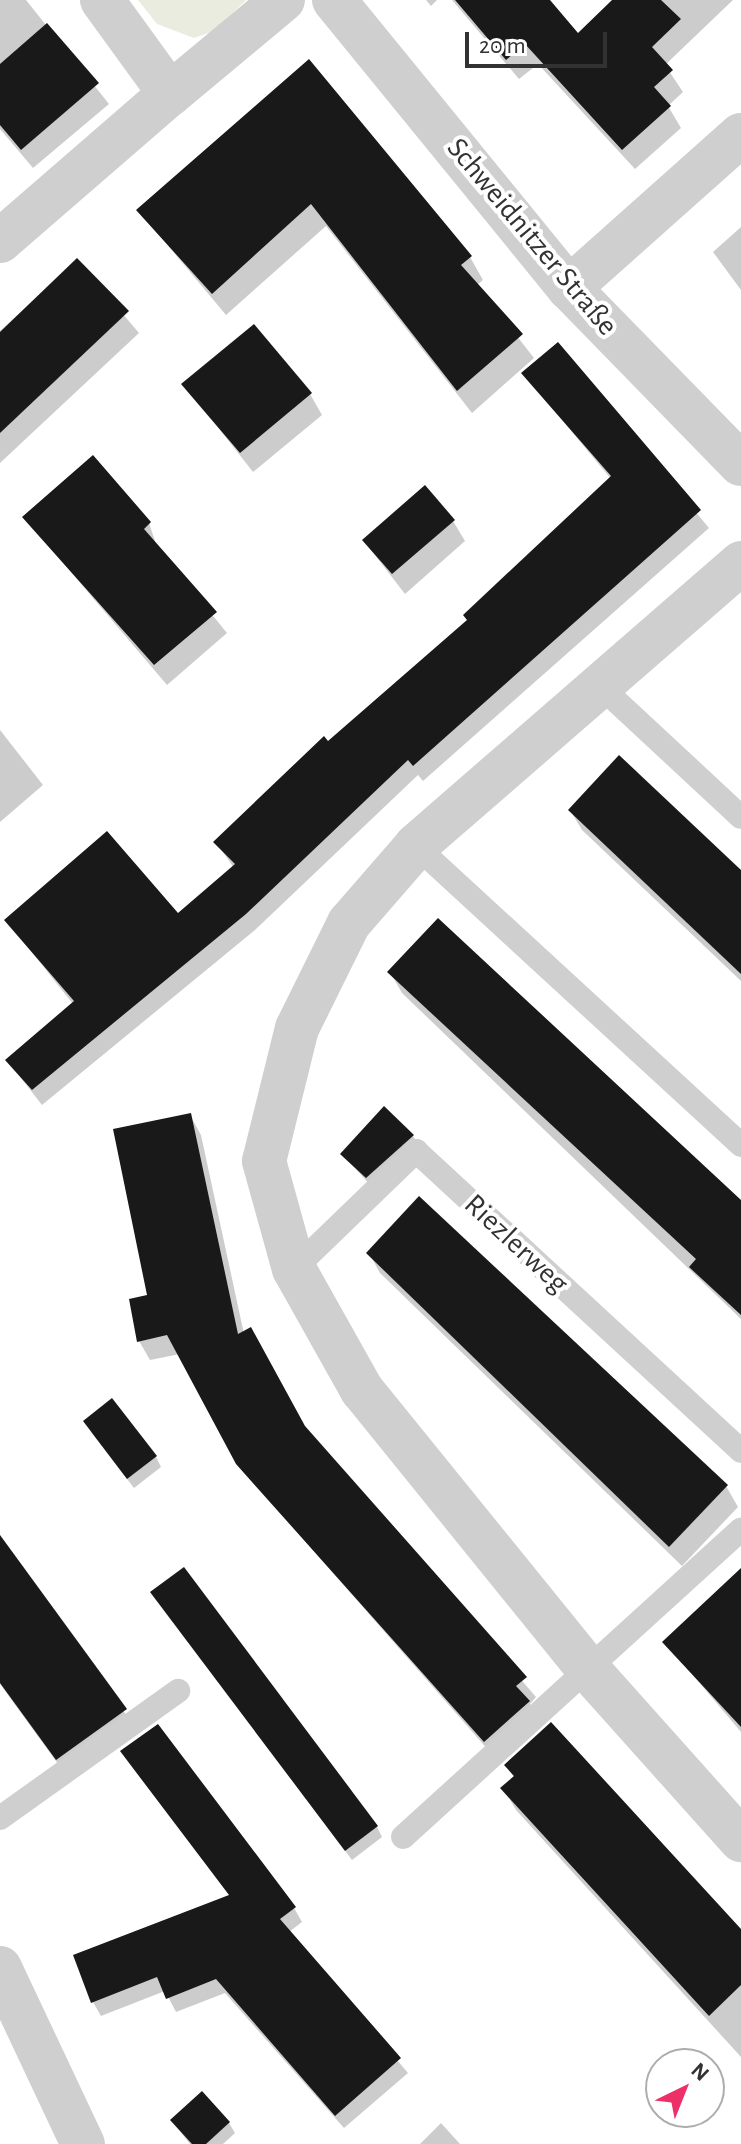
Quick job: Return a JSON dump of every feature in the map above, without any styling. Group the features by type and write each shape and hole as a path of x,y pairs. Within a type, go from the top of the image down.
{"street":[{"path":"102,0 170,94"},
{"path":"0,241 283,0"},
{"name":"Schweidnitzer Straße","path":"334,0 569,288 741,464"},
{"path":"569,288 741,135"},
{"path":"741,563 416,846 349,923 297,1028 264,1161 294,1269 362,1390 587,1668 741,1840"},
{"path":"0,1968 83,2144"}],"lane":[{"path":"600,686 741,817"},
{"path":"416,846 741,1145"},
{"name":"Riezlerweg","path":"294,1269 416,1151 741,1451"},
{"path":"403,1837 741,1529"},
{"path":"0,1818 178,1691"}],"shaded area":[{"path":"138,0 246,0 214,31 194,38 157,24"}],"building":[{"path":"455,0 550,0 578,33 612,0 661,0 681,19 652,47 673,70 654,87 671,106 622,150 525,44 506,60"},
{"path":"47,23 99,83 21,150 0,125 0,64"},
{"path":"309,59 472,256 461,265 523,334 457,391 311,204 212,294 136,210"},
{"path":"77,258 129,311 0,433 0,332"},
{"path":"254,324 312,393 240,453 181,384"},
{"path":"558,342 701,510 413,766 408,760 246,914 32,1090 5,1060 74,1001 4,920 107,831 178,913 235,864 213,842 324,736 328,741 467,620 463,615 611,476 521,373"},
{"path":"93,455 151,522 144,529 217,612 154,665 22,517"},
{"path":"425,485 455,520 392,574 362,540"},
{"path":"619,755 741,870 741,974 568,810"},
{"path":"438,918 741,1200 741,1315 689,1267 696,1259 387,972"},
{"path":"384,1106 414,1135 366,1178 340,1154"},
{"path":"191,1113 238,1334 251,1327 305,1426 527,1677 516,1686 530,1701 484,1742 236,1464 167,1335 137,1342 129,1299 147,1295 113,1129"},
{"path":"419,1196 728,1485 669,1547 366,1253"},
{"path":"112,1398 157,1456 127,1479 83,1421"},
{"path":"0,1535 127,1709 56,1760 0,1683"},
{"path":"184,1567 378,1826 345,1851 150,1592"},
{"path":"741,1568 741,1727 662,1642"},
{"path":"551,1722 741,1929 741,1985 709,2016 500,1788 514,1776 504,1765"},
{"path":"158,1724 296,1907 280,1919 401,2058 335,2116 216,1979 166,1999 157,1977 91,2003 73,1955 229,1895 120,1751"},
{"path":"202,2091 230,2122 206,2144 192,2144 170,2120"}]}
